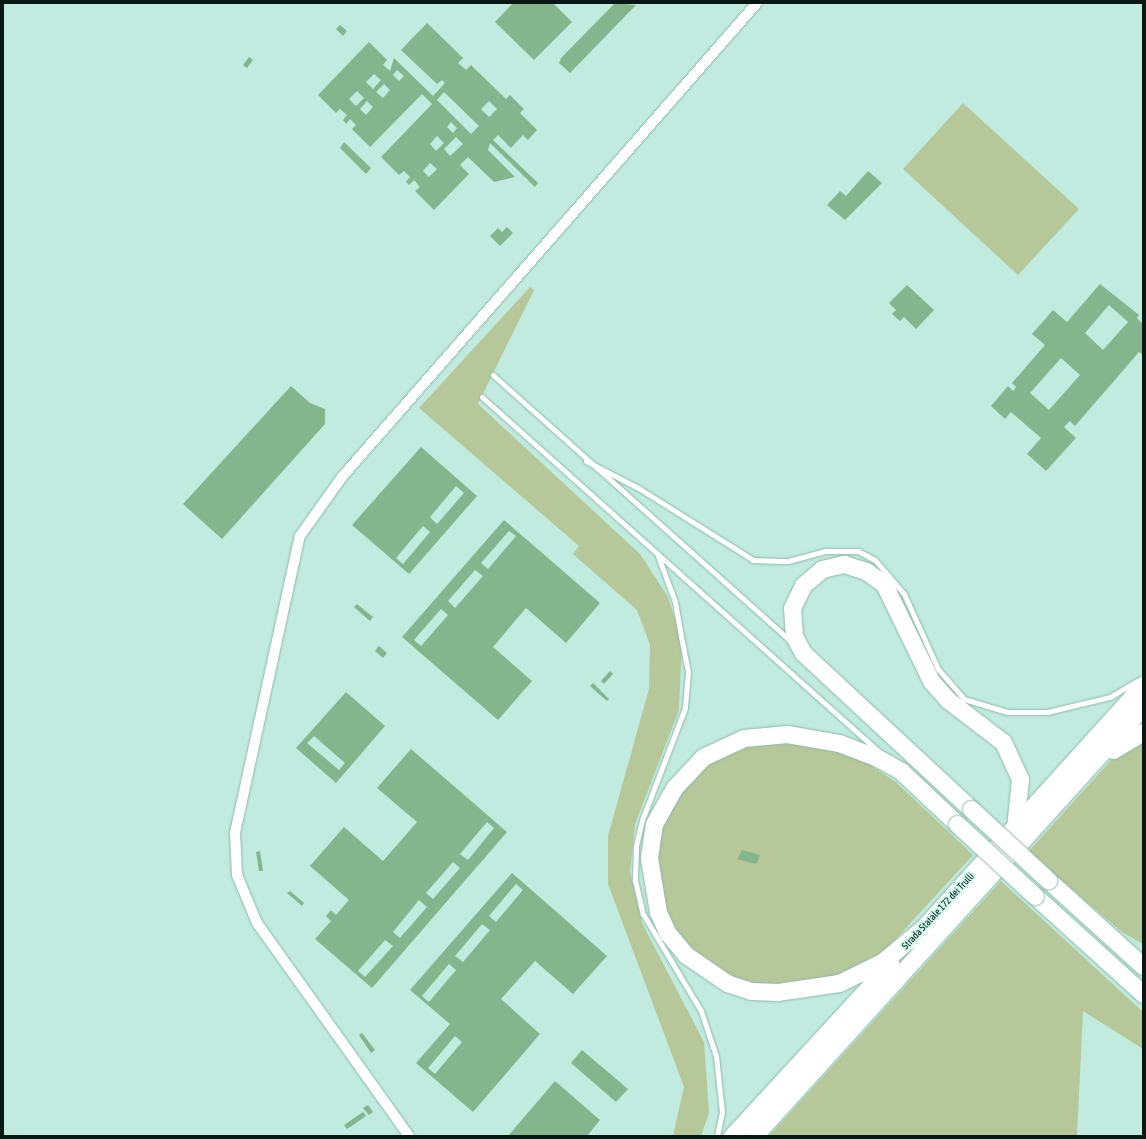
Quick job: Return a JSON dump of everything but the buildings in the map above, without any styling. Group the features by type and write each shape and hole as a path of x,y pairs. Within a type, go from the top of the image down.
{"highway":[{"path":"1015,828 1020,779 1014,760 1003,742 948,700 931,681 884,584 866,571 844,564 822,569 803,585 792,608 794,636 800,649 971,809 1143,966"},
{"name":"Strada Statale 172 dei Trulli","path":"732,1136 1015,828 1143,685"},
{"name":"Strada Statale 172 dei Trulli","path":"754,1136 1143,707"},
{"path":"1083,773 1120,744 1143,732"},
{"path":"922,928 882,962 839,983 777,992 751,991 728,983 686,955 668,932 652,894 649,843 661,807 687,771 722,747 768,734 810,735 857,749 901,771 1143,994"},
{"path":"1081,908 1143,951"}],"street":[{"path":"409,1136 257,923 237,875 235,833 300,536 342,477 757,3"}],"lane":[{"path":"493,375 586,461 800,649"},
{"path":"482,396 658,556 901,771"},
{"path":"586,461 640,489 753,560 788,561 825,551 858,551 875,560 904,594 946,683 964,699 982,706 1025,714 1054,711 1110,697 1143,678"},
{"path":"658,556 675,602 688,672 685,708 642,820 636,847 635,880 643,914 701,1011 716,1056 722,1112 717,1136"}],"green space":[{"path":"963,103 1079,209 1018,275 903,169"},
{"path":"530,287 534,290 478,404 640,554 668,597 682,642 679,710 635,824 630,872 642,923 704,1042 709,1113 701,1136 673,1136 684,1087 608,884 608,836 649,689 650,645 637,610 573,554 579,546 419,408"},
{"path":"1143,738 1143,944 1122,932 1028,852 1113,758"},
{"path":"765,739 818,742 863,760 897,783 973,855 894,941 878,956 838,977 757,987 710,967 673,931 657,893 656,841 670,803 716,755"},
{"path":"1001,881 1143,1012 1143,1049 1083,1011 1077,1136 769,1136"}]}
